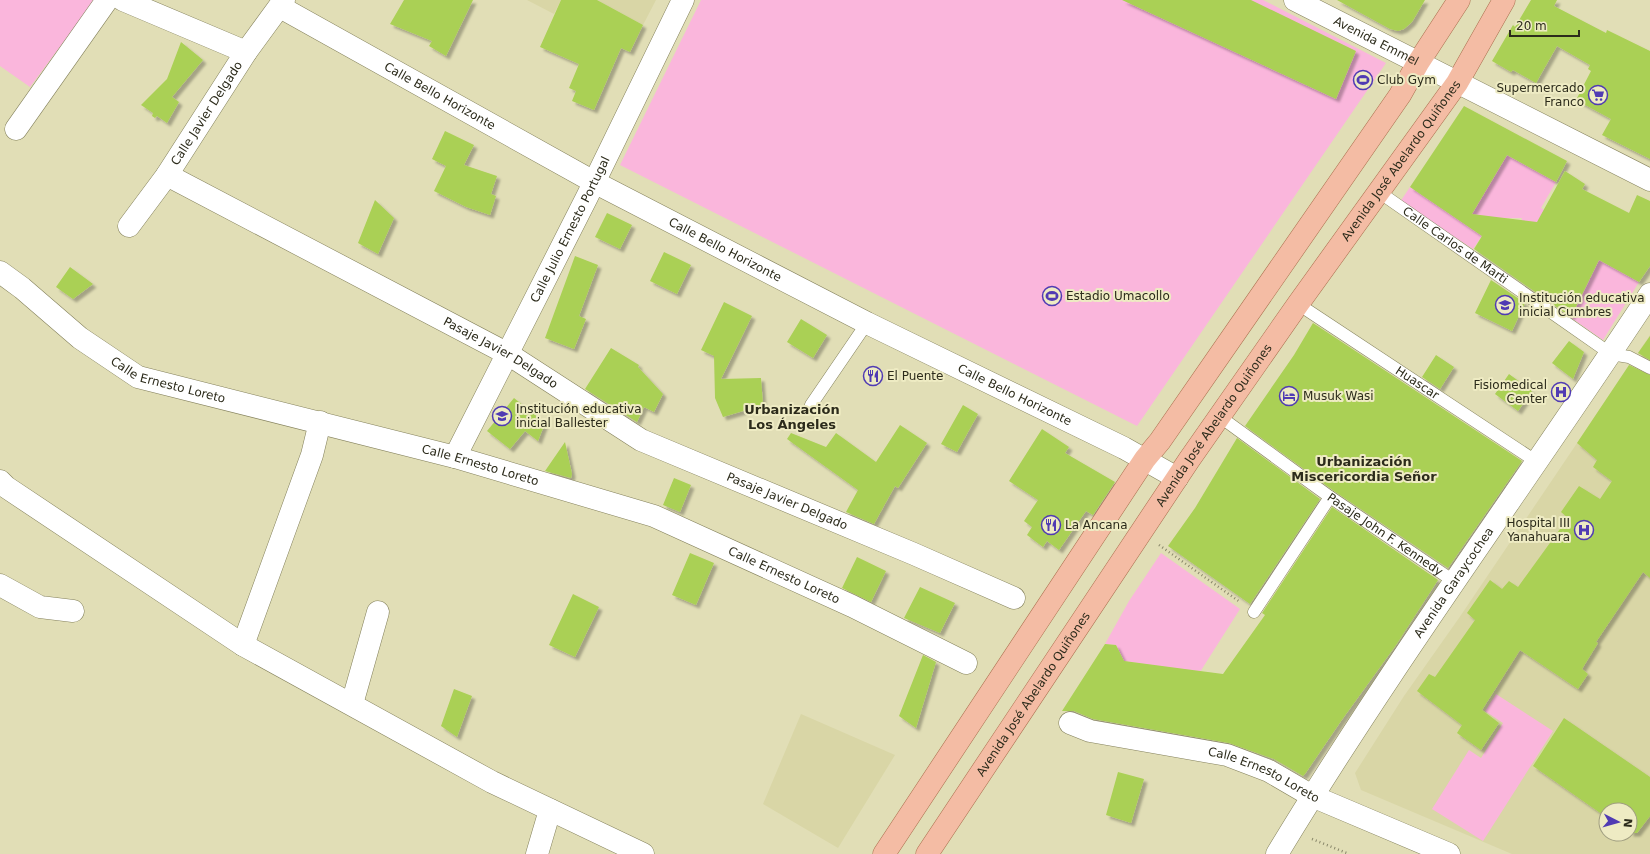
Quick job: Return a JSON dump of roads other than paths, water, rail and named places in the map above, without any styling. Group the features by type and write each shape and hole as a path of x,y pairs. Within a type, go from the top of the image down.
{"main road":[{"path":"884,854 1145,459 1160,441 1400,95 1418,63 1459,0"},
{"name":"Avenida José Abelardo Quiñones","path":"927,854 1219,416 1457,83 1504,0"}],"street":[{"path":"16,129 107,0"},
{"path":"123,0 246,52"},
{"name":"Calle Julio Ernesto Portugal","path":"454,457 508,354 683,0"},
{"name":"Avenida Emmel","path":"1295,0 1650,180"},
{"name":"Calle Javier Delgado","path":"129,226 167,175 246,52 282,3"},
{"name":"Calle Bello Horizonte","path":"282,3 594,182 868,323 1145,459 1177,478"},
{"name":"Pasaje Javier Delgado","path":"167,175 508,354 641,440 914,554 1014,598"},
{"name":"Calle Ernesto Loreto","path":"0,272 22,288 80,338 138,377 454,457 654,516 852,606 966,663"},
{"name":"Avenida Garaycochea","path":"1277,854 1312,796 1650,294"},
{"path":"243,646 312,455 320,422"},
{"path":"0,481 6,487 243,646 352,704 492,782 643,854"},
{"path":"0,585 40,607 72,610"},
{"path":"352,704 378,612"},
{"name":"Calle Ernesto Loreto","path":"1070,723 1090,731 1227,756 1269,771 1312,796 1449,854"},
{"path":"537,854 550,810"}],"lane":[{"name":"Calle Carlos de Marti","path":"1378,192 1611,354"},
{"name":"Huascar","path":"1298,304 1537,462"},
{"path":"811,405 868,323"},
{"path":"1611,354 1629,357 1650,368"},
{"name":"Pasaje John F. Kennedy","path":"1219,416 1330,497 1455,582"},
{"path":"1254,612 1330,497"}],"place":[{"name":"Club Gym","path":"1363,80"},
{"name":"Supermercado Franco","path":"1598,95"},
{"name":"Estadio Umacollo","path":"1052,296"},
{"name":"Institución educativa inicial Cumbres","path":"1505,305"},
{"name":"El Puente","path":"873,376"},
{"name":"Fisiomedical Center","path":"1561,392"},
{"name":"Musuk Wasi","path":"1289,396"},
{"name":"Institución educativa inicial Ballester","path":"502,416"},
{"name":"La Ancana","path":"1051,525"},
{"name":"Hospital III Yanahuara","path":"1584,530"}],"district":[{"name":"Urbanización Los Ángeles","path":"792,416"},
{"name":"Urbanización Miscericordia Señor","path":"1364,468"}]}
